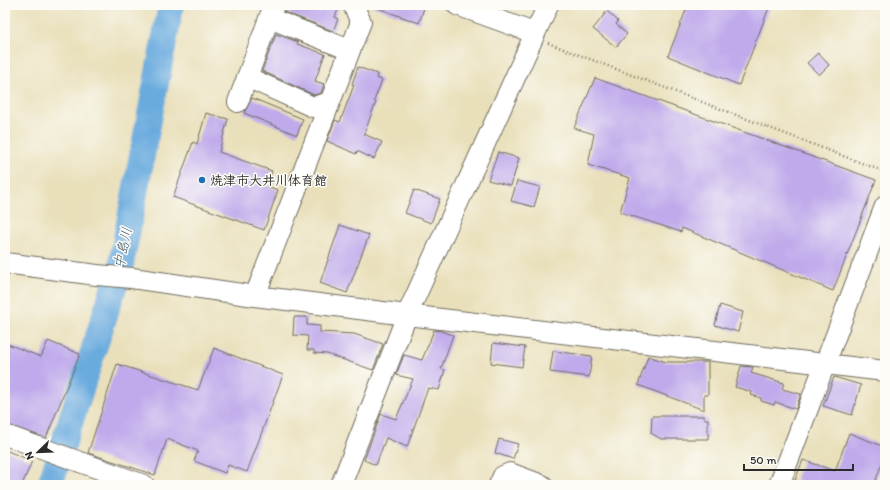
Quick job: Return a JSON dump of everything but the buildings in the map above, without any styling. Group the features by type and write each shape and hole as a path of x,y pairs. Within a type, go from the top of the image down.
{"street":[{"path":"255,296 361,22 353,5"},
{"path":"457,5 534,35"},
{"path":"341,485 407,314 548,5"},
{"path":"238,102 271,12 350,50"},
{"path":"247,77 313,107 330,102"},
{"path":"779,485 885,206"},
{"path":"5,263 132,278 255,296 885,371"},
{"path":"5,435 144,485"},
{"path":"500,485 503,476 510,473 542,485"}],"path":[{"path":"534,35 885,172"}],"waterway":[{"name":"中島川","path":"50,485 121,265 171,5"}],"place":[{"name":"焼津市大井川体育館","path":"202,180"}]}
